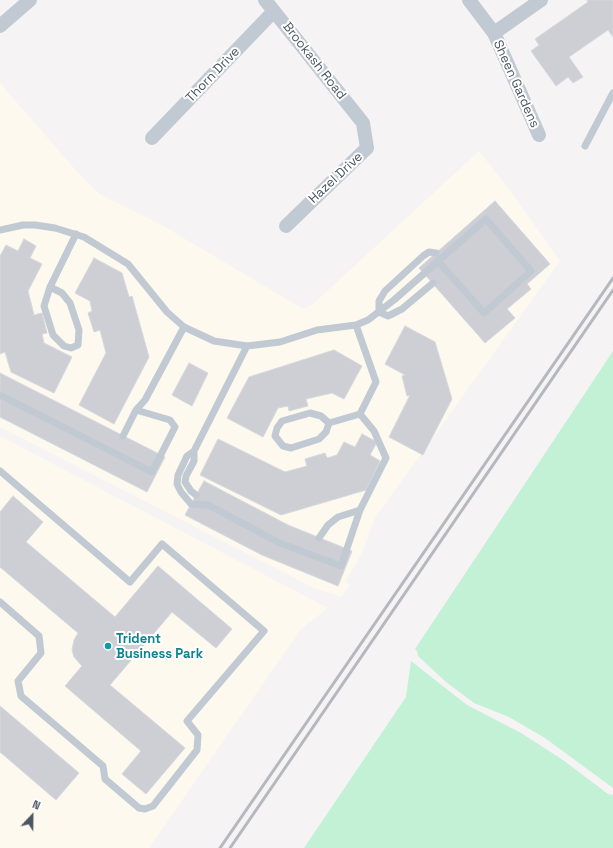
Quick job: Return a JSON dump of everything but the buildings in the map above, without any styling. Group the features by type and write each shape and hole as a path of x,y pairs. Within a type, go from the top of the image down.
{"street":[{"path":"0,26 30,0"},
{"name":"Brookash Road","path":"265,0 363,123"},
{"name":"Sheen Gardens","path":"469,0 494,33 539,135"},
{"name":"Sheen Gardens","path":"494,33 541,0"},
{"name":"Thorn Drive","path":"152,138 274,11"},
{"name":"Hazel Drive","path":"286,226 368,148 363,123"}],"lane":[{"path":"585,146 613,93"},
{"path":"0,230 23,225 35,225 76,234 108,250 128,264 167,312 184,327 214,341 247,346 280,342 316,330 356,325 368,320 486,219 531,271 484,313 438,261"},
{"path":"50,287 62,292 70,303 80,330 78,345 72,348 64,346 53,335 44,306 50,287 76,234"},
{"path":"379,312 379,301 385,291 423,256 429,252 436,253"},
{"path":"379,312 388,316 402,309 433,283"},
{"path":"329,423 360,414 376,382 356,325"},
{"path":"123,436 136,410 145,400 184,327"},
{"path":"196,495 191,491 185,482 186,476 194,461 194,451 247,346"},
{"path":"0,395 152,472 175,427 170,420 136,410"},
{"path":"310,413 322,416 329,423 326,432 319,439 291,448 283,446 276,436 277,428 282,421 310,413"},
{"path":"194,451 187,456 178,475 177,484 181,492 191,504 208,505 280,543 341,566 360,510 386,458 374,431 360,414"},
{"path":"0,471 130,582 162,544 264,631 187,721 198,735 197,750 152,806 145,809 139,808 105,779 103,766 21,696 18,681 41,653 39,636 0,602"},
{"path":"319,538 328,525 338,518 360,510"}],"shaded area":[{"path":"0,83 72,166 99,194 160,224 303,309 313,304 479,151 512,193 560,261 375,518 361,555 345,582 350,585 341,597 314,588 0,427"},
{"path":"0,436 328,608 301,629 149,848 0,848"}],"green space":[{"path":"613,351 613,788 545,738 509,717 474,703 446,682 418,656 415,649"},
{"path":"411,661 467,705 521,733 563,760 608,794 613,795 613,848 304,848 406,697"}],"railway":[{"path":"220,848 613,278"},
{"path":"230,848 613,290"}],"place":[{"name":"Trident Business Park","path":"108,646"}]}
